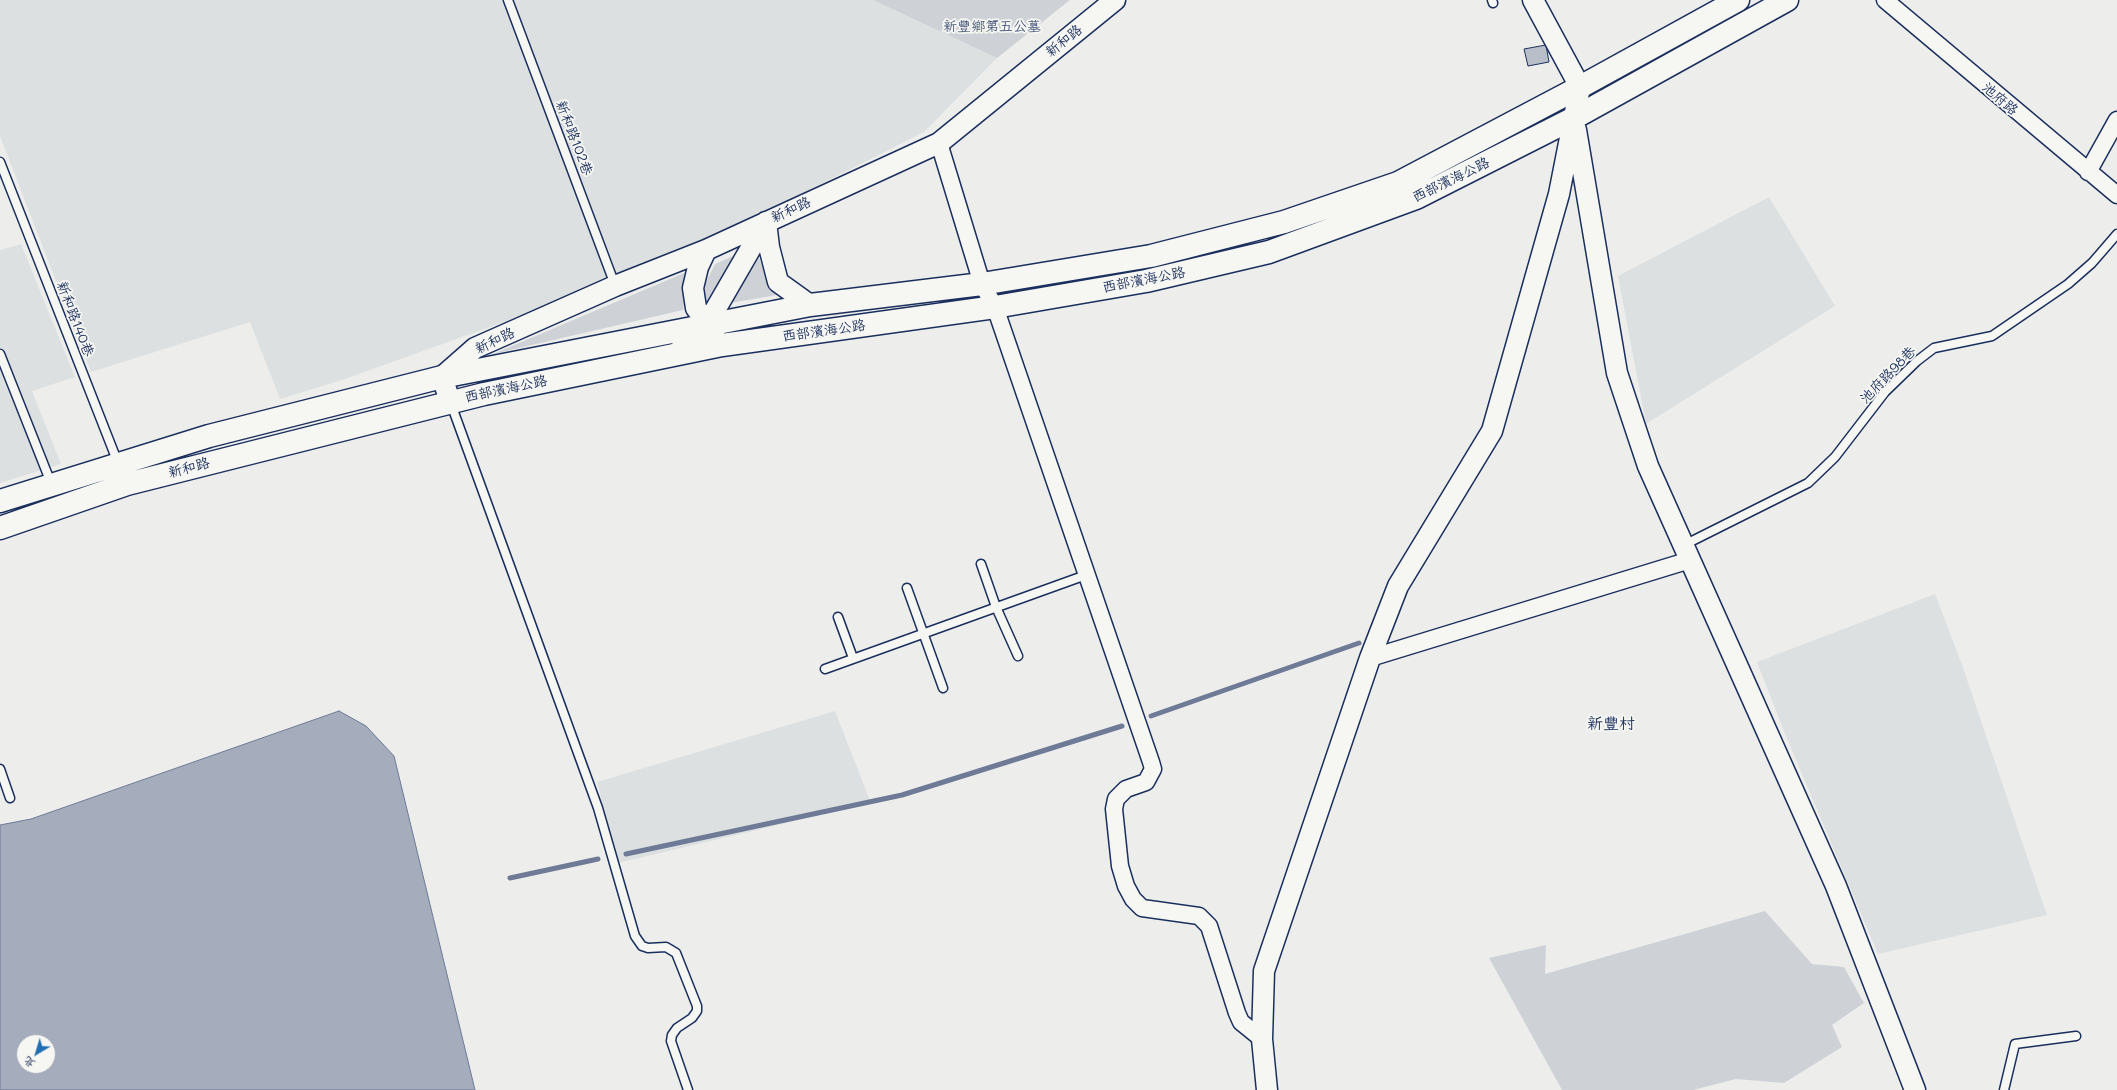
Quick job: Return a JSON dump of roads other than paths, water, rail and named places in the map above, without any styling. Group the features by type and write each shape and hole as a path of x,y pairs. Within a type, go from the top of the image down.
{"main road":[{"name":"西部濱海公路","path":"442,377 810,305 982,284 1151,256 1284,222 1398,183 1738,0"},
{"name":"西部濱海公路","path":"450,401 722,345 995,307 1146,282 1269,252 1416,198 1574,118 1787,0"},
{"name":"新和路","path":"0,528 209,436 442,377"},
{"name":"新和路","path":"0,501 51,484 123,474 450,401"}],"street":[{"name":"新和路","path":"442,377 475,348 615,286 706,250 938,143 1115,0"},
{"path":"1267,1090 1262,1039 1264,971 1370,658 1398,586 1492,431 1559,194 1580,86 1532,0"},
{"name":"池府路","path":"1885,0 2117,195"},
{"path":"1574,118 1617,373 1648,466 1836,886 1915,1090"},
{"path":"2088,172 2117,120"},
{"path":"938,143 982,284 995,307 1152,769 1146,782 1126,789 1116,799 1114,809 1120,866 1126,886 1132,899 1142,908 1199,916 1209,926 1241,1022 1262,1039"},
{"path":"766,222 769,247 778,282 810,305"},
{"path":"676,354 707,324 766,222"},
{"path":"706,250 698,267 693,288 696,308 722,345"},
{"path":"442,377 450,401"},
{"path":"1370,658 1687,552"}],"lane":[{"name":"新和路102巷","path":"508,0 615,286"},
{"name":"新和路140巷","path":"0,162 123,474"},
{"name":"池府路98巷","path":"1687,552 1808,483 1835,457 1885,392 1916,361 1934,348 1992,336 2068,284 2092,263 2117,234"},
{"path":"0,354 51,484"},
{"path":"450,401 598,808 635,936 642,946 648,948 666,947 676,952 697,1006 697,1010 692,1018 677,1028 672,1035 671,1041 688,1090"},
{"path":"981,564 996,607 1018,656"},
{"path":"825,669 1086,574"},
{"path":"907,588 922,634 943,688"},
{"path":"838,618 853,658"},
{"path":"0,769 10,798"},
{"path":"2004,1090 2015,1044 2076,1036"}],"water":[{"path":"339,711 366,726 394,756 475,1090 0,1090 0,825 31,819"}],"waterway":[{"path":"1151,716 1359,643"},
{"path":"626,854 902,795 1122,726"},
{"path":"510,878 598,859"}],"district":[{"name":"新豐村","path":"1611,724"}],"park label":[{"name":"新豐鄉第五公墓","path":"992,27"}]}
